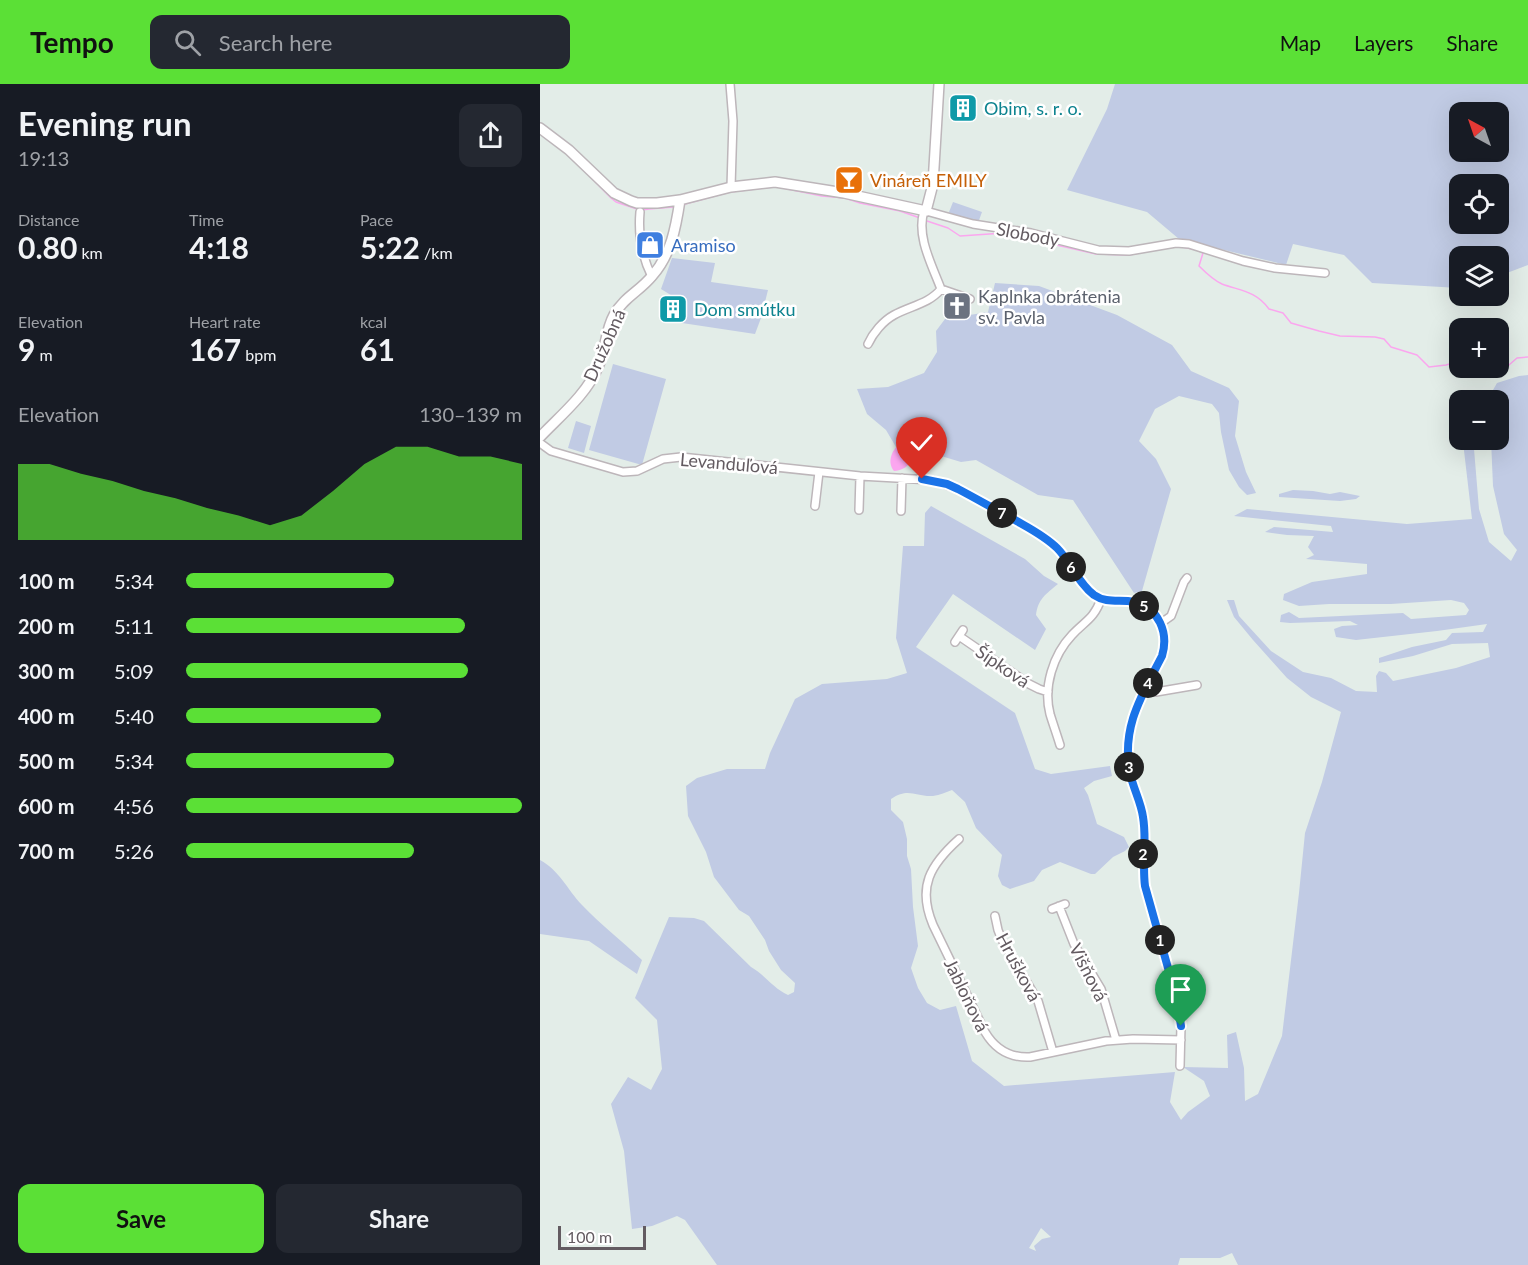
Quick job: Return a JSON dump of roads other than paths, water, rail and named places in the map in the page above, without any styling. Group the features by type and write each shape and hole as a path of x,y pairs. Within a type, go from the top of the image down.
{"street":[{"path":"730,84 733,121 730,187"},
{"path":"939,84 933,184 921,229 941,289"},
{"name":"Slobody","path":"540,128 608,188 623,199 638,203 680,200 730,187 764,183 794,184 844,193 924,215 1031,233 1098,250 1129,251 1176,243 1190,244 1243,261 1275,268 1324,273"},
{"name":"Družobná","path":"540,437 585,389 598,368 614,314 627,297 652,277 661,263 672,241 680,200"},
{"path":"640,212 638,226 643,257 652,277"},
{"path":"941,289 970,298"},
{"path":"868,344 872,336 889,318 930,300 941,289"},
{"name":"Levanduľová","path":"540,443 551,451 623,472 637,471 663,459 681,457 860,476 932,480 947,484 1040,534 1058,548 1086,589 1101,599"},
{"path":"814,506 819,472"},
{"path":"859,510 860,476"},
{"path":"901,511 902,478"},
{"path":"1161,623 1171,616 1187,578"},
{"path":"1101,599 1140,604 1155,614 1161,623 1165,637 1162,656 1135,710 1128,739 1133,784 1143,816 1145,886 1179,1012 1180,1066"},
{"name":"Šípková","path":"1060,745 1050,713 1048,692 1051,672 1061,650 1072,635 1094,615 1101,599"},
{"name":"Šípková","path":"959,636 1029,684 1048,692"},
{"path":"1145,688 1156,692 1197,685"},
{"name":"Jabloňová","path":"959,839 942,855 929,876 927,908 985,1032 994,1045 1006,1053 1022,1057 1116,1040 1181,1040"},
{"name":"Višňová","path":"1059,906 1074,944 1101,989 1116,1040"},
{"name":"Hrušková","path":"995,916 1002,940 1038,1001 1053,1052"}],"waterway":[{"path":"578,164 616,202 637,209"},
{"path":"685,204 730,192 773,187"},
{"path":"778,187 845,198 920,218"},
{"path":"642,210 673,207"},
{"path":"924,220 948,228 960,236 1004,233 1096,254 1129,255 1164,248"},
{"path":"1178,246 1203,253 1199,266 1210,276 1222,284 1259,298 1269,309 1283,313 1291,323 1340,336 1384,339 1391,347 1417,355 1429,367 1449,364"},
{"path":"1509,365 1517,358 1528,357"}],"place":[{"name":"Obim, s. r. o.","path":"963,108"},
{"name":"Vináreň EMILY","path":"849,180"},
{"name":"Aramiso","path":"650,245"},
{"name":"Kaplnka obrátenia sv. Pavla","path":"957,306"},
{"name":"Dom smútku","path":"673,309"}]}
